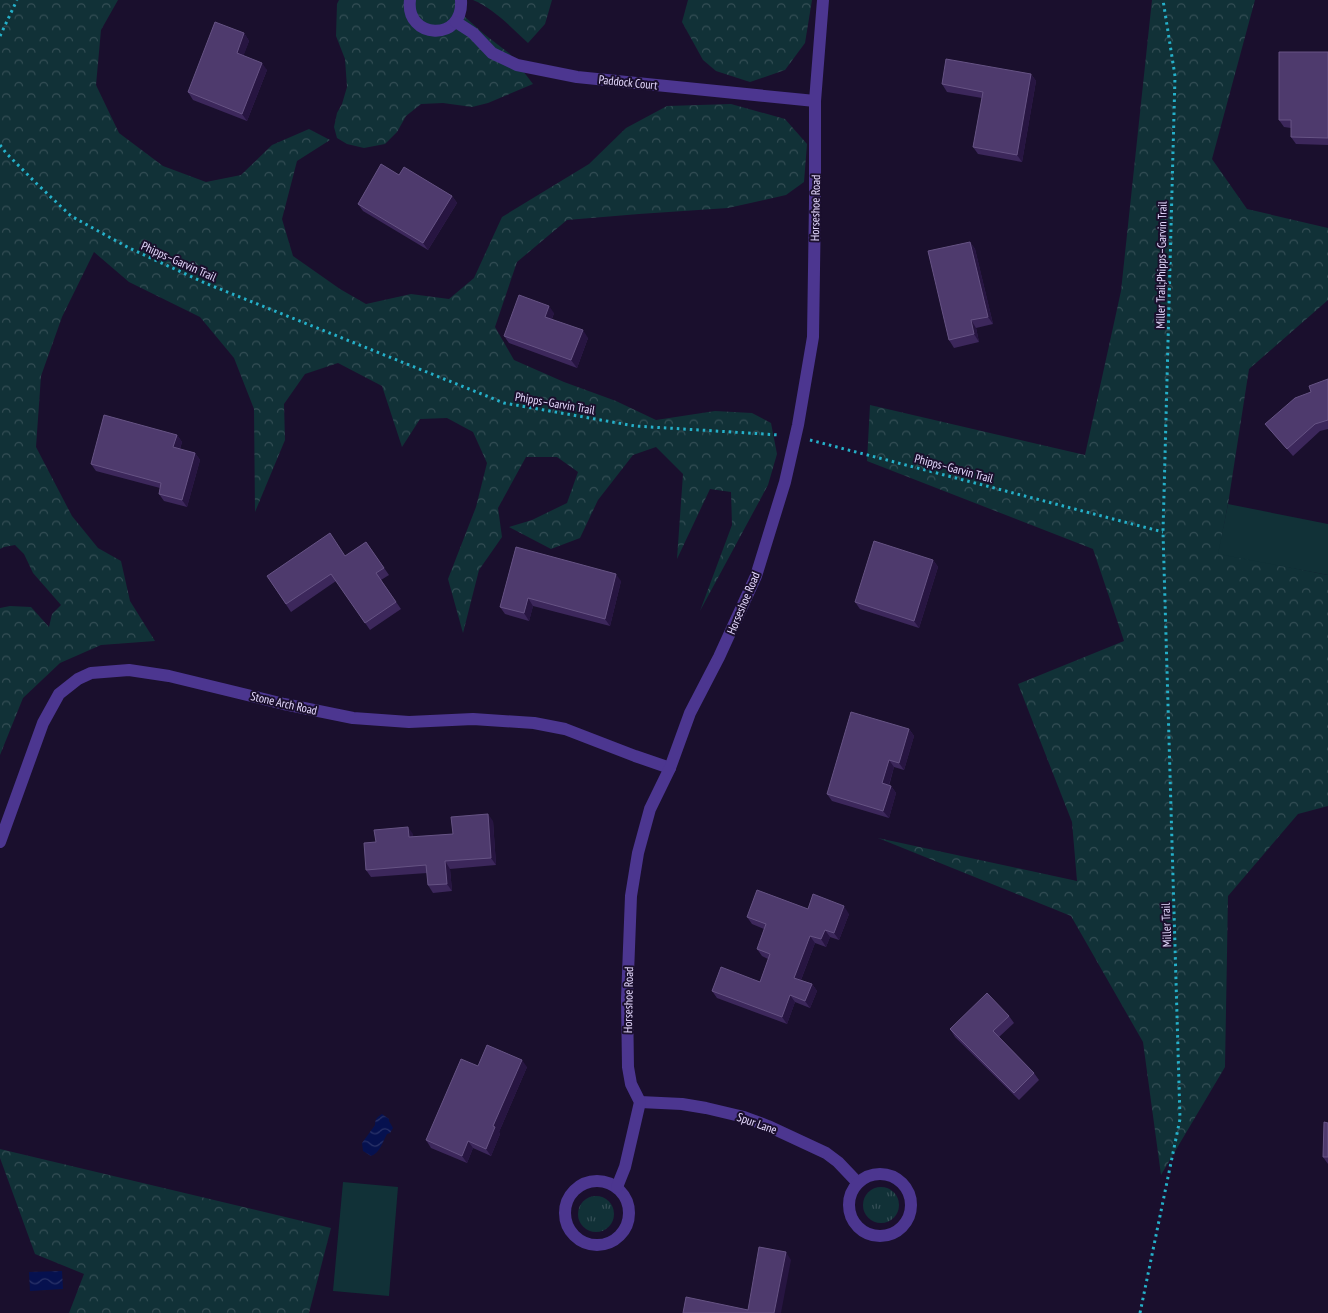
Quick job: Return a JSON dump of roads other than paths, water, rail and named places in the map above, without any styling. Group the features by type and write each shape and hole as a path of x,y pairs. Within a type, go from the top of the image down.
{"street":[{"path":"410,0 410,11 413,19 419,25 434,31 450,27 456,22 462,7 461,0"},
{"name":"Horseshoe Road","path":"640,1102 631,1084 628,1067 627,999 631,896 638,854 650,809 670,768 690,713 720,657 756,576 785,482 796,436 813,337 815,101 823,0"},
{"name":"Paddock Court","path":"456,22 473,33 492,52 516,65 577,77 815,101"},
{"name":"Stone Arch Road","path":"0,842 43,723 59,694 78,679 91,673 129,670 169,676 284,704 352,718 409,722 473,719 534,723 565,729 670,768"},
{"path":"616,1187 625,1167 640,1102"},
{"name":"Spur Lane","path":"640,1102 682,1104 744,1117 826,1153 838,1162 858,1183"},
{"path":"875,1174 886,1174 896,1177 904,1184 912,1203 911,1214 899,1230 889,1235 879,1236 869,1234 860,1228 854,1221 849,1202 852,1192 858,1183 866,1177 875,1174"},
{"path":"598,1181 616,1187 624,1196 628,1206 629,1216 626,1227 611,1242 589,1244 579,1239 567,1223 565,1213 571,1194 578,1187 588,1182 598,1181"}],"water":[{"path":"382,1114 389,1119 393,1128 387,1134 379,1150 371,1156 363,1151 362,1143 375,1125 377,1118"},
{"path":"62,1271 63,1289 30,1291 29,1272"}]}
